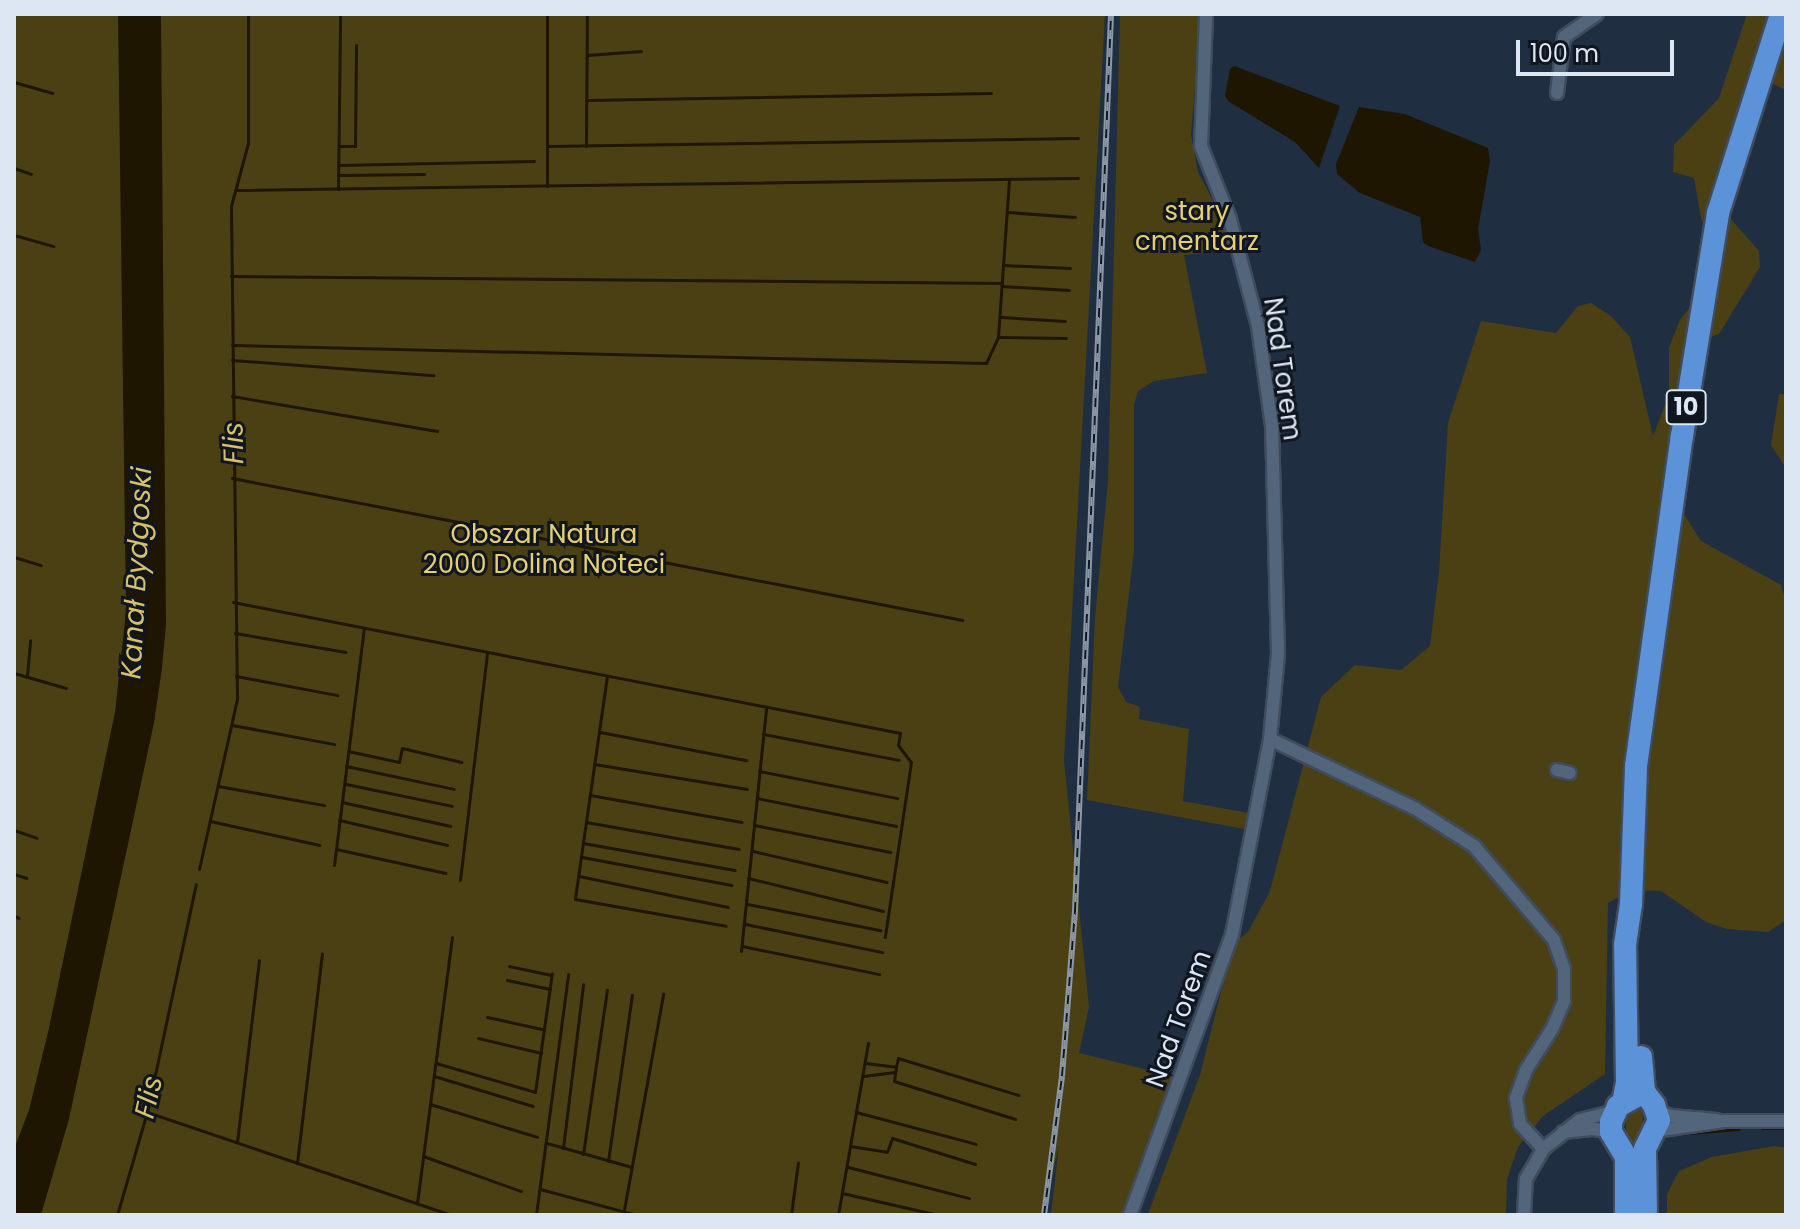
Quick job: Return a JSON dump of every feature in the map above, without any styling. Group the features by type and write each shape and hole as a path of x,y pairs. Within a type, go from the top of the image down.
{"highway":[{"name":"10","path":"1626,1215 1626,1157 1618,1123 1627,1051 1625,945 1631,904 1636,766 1704,284 1718,213 1781,14"},
{"name":"10","path":"1631,904 1639,935 1642,1085 1652,1120 1645,1157 1646,1215"},
{"path":"1618,1123 1638,1146 1652,1120"},
{"path":"1618,1123 1652,1120"}],"street":[{"name":"Nad Torem","path":"1130,1215 1222,969 1255,829 1270,739 1278,654 1272,426 1258,326 1230,219 1201,146 1206,14"},
{"path":"1557,93 1564,37 1597,14"},
{"path":"1270,739 1416,809 1474,846 1554,940 1564,969 1564,1001 1552,1029 1526,1070 1516,1098 1520,1124 1543,1149"},
{"path":"1652,1120 1671,1116 1724,1121"},
{"path":"1524,1215 1526,1179 1543,1149 1580,1120 1618,1123"},
{"path":"1652,1120 1786,1121"},
{"path":"1563,1132 1618,1123"}],"green space":[{"name":"Obszar Natura 2000 Dolina Noteci","path":"14,14 1105,14 1064,760 1089,1007 1079,1053 1173,1076 1125,1209 1148,1214 1200,1075 1233,944 1248,932 1270,891 1321,697 1355,665 1401,670 1430,646 1439,572 1448,423 1481,321 1556,333 1578,306 1591,303 1611,316 1630,337 1653,436 1669,395 1669,347 1680,320 1691,306 1663,481 1701,541 1781,585 1786,602 1786,920 1768,932 1727,929 1706,922 1661,891 1631,890 1608,903 1605,1074 1543,1116 1518,1147 1507,1179 1506,1215 1051,1215 1059,1145 1043,1215 14,1215"},
{"name":"stary cmentarz","path":"1120,14 1201,14 1191,135 1198,172 1223,220 1233,250 1184,255 1207,373 1154,381 1138,391 1134,405 1134,550 1118,687 1126,702 1140,707 1139,719 1189,729 1183,801 1254,814 1250,830 1087,800 1095,618 1108,481"},
{"path":"1747,14 1769,14 1702,223 1694,178 1673,172 1674,145 1719,98"},
{"path":"1786,29 1786,90 1769,82"},
{"path":"1730,218 1759,251 1760,267 1719,334 1707,338 1712,289"},
{"path":"1779,394 1786,394 1786,468 1771,445"},
{"path":"1642,1105 1643,1132 1638,1141 1631,1141 1626,1138 1626,1111"},
{"path":"1774,1146 1786,1148 1786,1215 1667,1215 1667,1194 1679,1171 1712,1157"}],"water":[{"name":"Kanał Bydgoski","path":"118,14 161,14 166,625 154,723 69,1119 41,1215 14,1215 14,1149 29,1110 49,1028 115,712 126,612"},
{"path":"1234,66 1340,106 1319,168 1295,142 1228,101 1225,96 1230,69"},
{"path":"1359,107 1405,114 1488,148 1490,161 1478,229 1481,250 1475,262 1428,246 1423,242 1420,217 1360,193 1337,174 1336,164"}],"waterway":[{"name":"Flis","path":"199,869 237,699 231,206 248,143 248,14"},
{"path":"338,189 340,14"},
{"path":"547,14 547,146"},
{"path":"586,146 587,14"},
{"path":"340,146 355,146 356,45"},
{"path":"587,55 641,51"},
{"path":"14,82 52,93"},
{"path":"586,100 991,93"},
{"path":"547,186 547,146 1078,138"},
{"path":"338,165 534,161"},
{"path":"14,168 31,174"},
{"path":"338,175 424,174"},
{"path":"235,190 1078,178"},
{"path":"232,345 986,363 998,337 1009,179"},
{"path":"1007,212 1075,217"},
{"path":"14,235 53,246"},
{"path":"1003,265 1070,268"},
{"path":"231,276 1002,283"},
{"path":"1002,286 1069,290"},
{"path":"1001,317 1065,321"},
{"path":"998,337 1066,338"},
{"path":"232,360 433,375"},
{"path":"232,396 437,431"},
{"path":"232,478 962,620"},
{"path":"14,557 41,565"},
{"path":"233,602 900,733 898,745 911,762 885,937"},
{"path":"334,865 364,628"},
{"path":"235,633 345,652"},
{"path":"27,676 30,640"},
{"path":"460,880 487,653"},
{"path":"14,673 66,688"},
{"path":"236,676 337,695"},
{"path":"607,676 575,899 726,926"},
{"path":"741,951 766,708"},
{"path":"232,725 334,744"},
{"path":"600,732 746,760"},
{"path":"763,734 899,760"},
{"path":"348,751 399,762 402,748 461,762"},
{"path":"594,764 747,789"},
{"path":"346,766 454,789"},
{"path":"759,771 897,798"},
{"path":"346,784 452,806"},
{"path":"218,786 324,805"},
{"path":"590,795 742,822"},
{"path":"757,798 896,826"},
{"path":"342,802 450,826"},
{"path":"339,820 447,845"},
{"path":"210,821 319,845"},
{"path":"586,822 739,849"},
{"path":"754,825 890,852"},
{"path":"14,830 37,838"},
{"path":"583,843 735,870"},
{"path":"336,849 445,873"},
{"path":"753,851 886,882"},
{"path":"582,857 731,885"},
{"path":"14,874 26,878"},
{"path":"579,876 728,907"},
{"path":"748,878 883,911"},
{"name":"Flis","path":"117,1215 147,1112 196,884"},
{"path":"747,904 880,930"},
{"path":"14,916 19,918"},
{"path":"745,924 882,952"},
{"path":"417,1203 452,937"},
{"path":"742,946 879,974"},
{"path":"297,1163 322,953"},
{"path":"237,1142 259,960"},
{"path":"509,966 551,975"},
{"path":"436,1063 535,1092 552,973"},
{"path":"536,1215 568,974"},
{"path":"507,980 550,989"},
{"path":"563,1148 583,984"},
{"path":"583,1154 607,990"},
{"path":"623,1215 663,994"},
{"path":"608,1161 632,995"},
{"path":"487,1017 542,1029"},
{"path":"478,1038 541,1053"},
{"path":"838,1215 868,1043"},
{"path":"865,1063 896,1067 898,1058 1018,1095"},
{"path":"896,1067 894,1081 1015,1119"},
{"path":"863,1076 895,1072"},
{"path":"434,1076 533,1106"},
{"path":"430,1104 537,1137"},
{"path":"147,1112 452,1215"},
{"path":"856,1112 976,1144"},
{"path":"1762,1128 1786,1128"},
{"path":"1675,1134 1739,1129"},
{"path":"850,1146 887,1152 892,1138 975,1164"},
{"path":"547,1143 632,1167"},
{"path":"1657,1147 1657,1158"},
{"path":"423,1156 521,1191"},
{"path":"791,1215 798,1162"},
{"path":"848,1167 969,1198"},
{"path":"1657,1175 1657,1215"},
{"path":"540,1189 637,1215"},
{"path":"842,1193 939,1215"}],"railway":[{"path":"1044,1215 1062,1076 1075,911 1111,14"}]}
